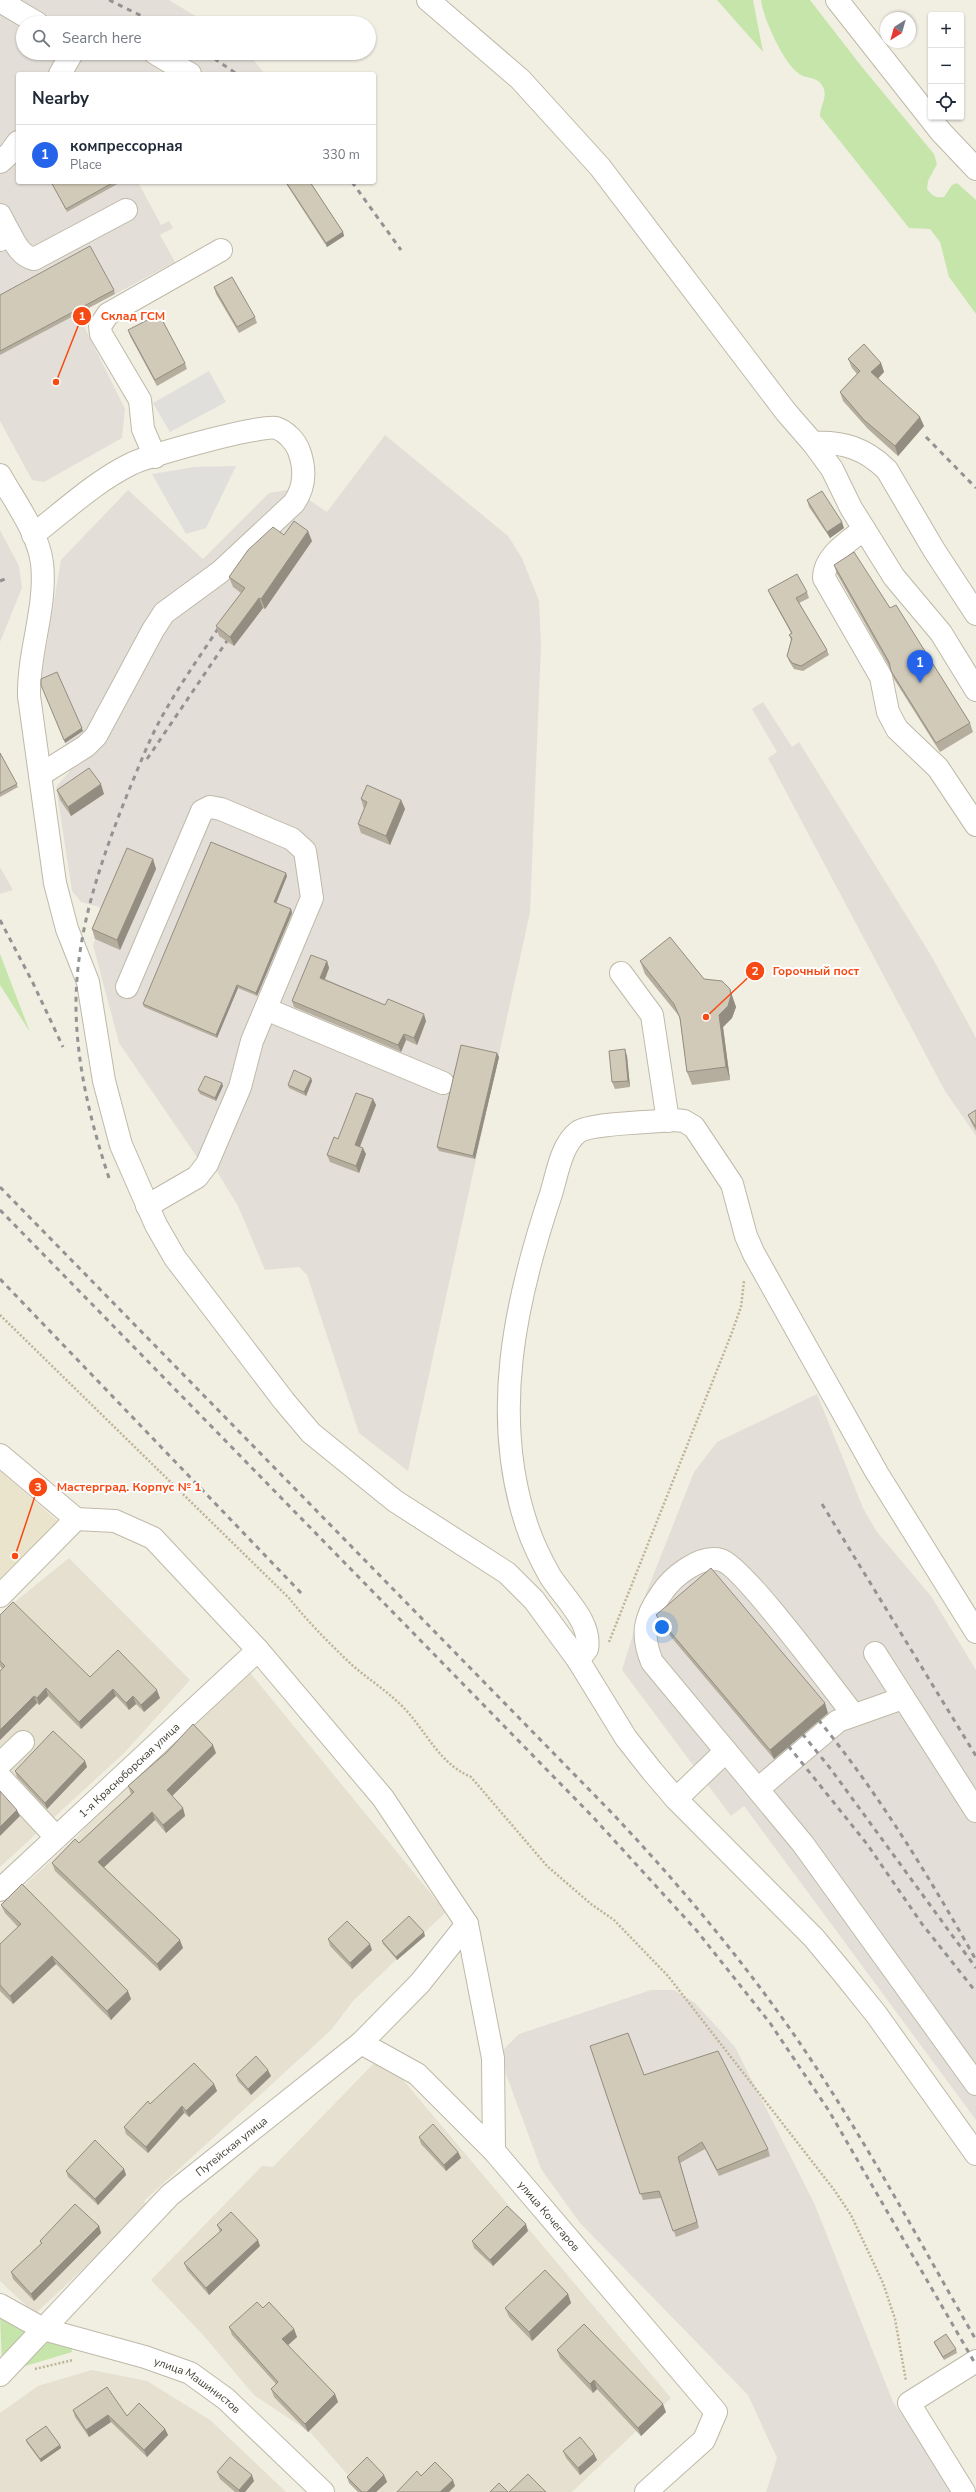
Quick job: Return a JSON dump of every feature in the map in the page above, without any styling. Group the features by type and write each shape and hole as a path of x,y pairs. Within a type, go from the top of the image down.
{"street":[{"path":"428,0 520,79 595,162 786,412 814,443 832,470 864,529 894,577 941,633 976,690"},
{"path":"837,0 942,132 976,169"},
{"path":"0,1 25,16"},
{"path":"61,72 68,60"},
{"path":"167,60 187,72"},
{"path":"0,162 10,153 16,145"},
{"path":"0,215 5,237 27,257 34,258 126,210"},
{"path":"155,457 143,429 140,400 101,334 100,326 108,314 221,250"},
{"path":"33,535 121,469 131,464 252,429 276,428 284,432 298,448 304,471 302,486 294,503 231,563 164,613 153,630 96,736 86,746 40,775"},
{"path":"814,443 833,443 854,446 878,460 887,470 934,550 976,614"},
{"path":"0,475 33,535 42,562 42,591 28,678 29,696 40,775 60,907 73,946 88,982 104,1081 121,1145 147,1206 175,1258 196,1288 284,1402 311,1433 395,1501 507,1573 534,1600 578,1660 626,1738 676,1799 814,1938 834,1961 876,2014 976,2154"},
{"path":"864,529 831,557 824,571 824,578 881,676 888,712 897,729 938,768 976,825"},
{"path":"127,987 202,811 210,807 292,839 301,845 307,860 312,898 252,1041 240,1086 207,1164 197,1176 147,1206"},
{"path":"621,973 652,1015 668,1121"},
{"path":"266,1009 443,1083"},
{"path":"578,1660 587,1649 586,1633 574,1609 536,1551 514,1481 507,1418 515,1331 540,1228 570,1142 585,1128 668,1121 684,1121 694,1127 732,1184 746,1236 754,1254 877,1473 976,1632"},
{"path":"0,1455 76,1519 115,1521 153,1538 258,1650 383,1798 467,1924 492,2058 494,2150"},
{"path":"0,1596 76,1519"},
{"path":"853,1714 748,1582 723,1561 713,1559 702,1561 691,1567 663,1590 652,1610 644,1639 652,1662 803,1844 976,2084"},
{"name":"1-я Красноборская улица","path":"0,1890 258,1650"},
{"path":"875,1653 976,1811"},
{"path":"758,1789 826,1730 853,1714 903,1698"},
{"path":"0,1764 23,1742"},
{"path":"676,1799 726,1751"},
{"path":"0,1777 56,1837"},
{"name":"Путейская улица","path":"0,2375 170,2195 361,2043 420,1983 467,1924"},
{"name":"улица Кочегаров","path":"361,2043 416,2074 494,2150 716,2412 704,2440 646,2492"},
{"name":"улица Машинистов","path":"0,2305 43,2329 145,2357 190,2373 226,2399 323,2492"},
{"path":"964,2492 909,2403 976,2362"}],"path":[{"path":"608,1647 731,1335 741,1307 744,1273"},
{"path":"0,1315 284,1592 313,1626 348,1661 380,1685 402,1706 418,1723 442,1758 459,1772 471,1777 547,1866 591,1904 614,1920 668,1976 851,2215 883,2283 895,2319 909,2403"},
{"path":"34,2369 80,2358"}],"shaded area":[{"path":"0,0 169,0 195,16 16,16 16,60 254,60 263,72 16,72 16,184 139,184 161,225 169,221 173,228 160,235 175,262 78,314 125,409 122,438 44,482 32,480 0,421"},
{"path":"209,371 226,402 170,432 153,403"},
{"path":"385,435 508,536 522,558 539,601 541,646 530,912 408,1471 359,1433 307,1275 299,1267 265,1270 238,1206 216,1170 197,1157 119,1043 93,945 105,916 99,907 81,902 72,891 56,787 75,765 40,683 61,560 128,490 203,559 269,493 293,489 327,512"},
{"path":"236,466 206,528 186,534 152,474 195,467"},
{"path":"0,530 19,566 22,588 0,642"},
{"path":"763,702 792,747 799,742 932,957 976,1038 976,1136 945,1091 768,758 777,752 752,709"},
{"path":"0,867 13,890 0,894"},
{"path":"817,1394 863,1508 877,1532 931,1596 976,1670 976,2120 744,1806 731,1816 622,1670 645,1596 694,1472 717,1442"},
{"path":"0,1471 61,1524 0,1588"},
{"path":"69,1558 190,1680 124,1753 0,1867 0,1614"},
{"path":"247,1669 446,1912 353,2001 331,2030 144,2201 147,2209 35,2314 0,2281 0,1908 79,1835 97,1813"},
{"path":"651,1990 674,1990 695,2003 735,2047 815,2205 893,2402 955,2492 766,2492 777,2458 748,2395 580,2223 541,2169 506,2074 502,2051 519,2034"},
{"path":"382,2055 671,2398 572,2492 363,2492 311,2433 254,2395 204,2336 151,2280 262,2166 273,2167"},
{"path":"92,2370 147,2381 210,2420 286,2492 0,2492 0,2413 38,2386"}],"green space":[{"path":"717,0 753,0 763,52"},
{"path":"761,0 810,0 862,67 934,154 937,164 928,181 927,189 934,196 944,197 952,185 957,183 976,200 976,314 949,277 940,242 930,229 909,228 820,116 825,94 821,83 815,79 798,73 786,59 780,50 770,28"},
{"path":"0,954 30,1032 0,985"},
{"path":"0,2317 32,2331 2,2365"},
{"path":"47,2338 71,2344 72,2352 22,2367"}],"building":[{"path":"52,184 110,184 66,209"},
{"path":"287,184 311,184 343,232 326,243"},
{"path":"90,246 114,290 0,351 0,295"},
{"path":"232,277 255,317 237,327 214,287"},
{"path":"159,314 185,363 155,380 128,330"},
{"path":"864,344 881,363 871,372 920,417 895,446 864,420 840,392 860,371 848,359"},
{"path":"822,491 842,522 827,532 807,500"},
{"path":"294,521 308,531 261,599 259,598 230,637 216,626 245,588 229,577 248,550 273,527 284,535"},
{"path":"854,552 890,608 896,605 970,723 936,743 891,671 889,662 834,565"},
{"path":"797,574 807,592 796,598 827,650 801,666 792,663 787,656 792,638 789,635 792,633 768,590"},
{"path":"57,672 82,728 64,740 41,685 41,679"},
{"path":"0,753 17,784 0,793"},
{"path":"89,768 101,784 68,807 57,790"},
{"path":"367,785 401,800 386,836 358,824 367,802 361,799"},
{"path":"211,842 286,873 274,902 291,909 256,993 237,985 216,1035 143,1004"},
{"path":"127,848 153,859 117,940 92,929"},
{"path":"670,937 704,979 722,981 730,989 731,995 728,1006 719,1015 726,1067 687,1072 680,1018 674,1004 640,961"},
{"path":"311,955 327,961 320,978 385,1005 388,999 424,1014 414,1038 404,1034 398,1045 292,1001"},
{"path":"461,1045 497,1053 473,1156 437,1147"},
{"path":"625,1049 628,1081 612,1082 609,1051"},
{"path":"294,1070 311,1078 304,1092 288,1085"},
{"path":"205,1076 222,1083 215,1098 198,1090"},
{"path":"356,1093 373,1099 355,1145 363,1148 356,1166 327,1155 334,1137 338,1139"},
{"path":"976,1110 976,1127 968,1115"},
{"path":"711,1568 825,1703 770,1750 656,1615"},
{"path":"13,1602 90,1677 118,1650 157,1690 141,1705 133,1696 126,1703 113,1689 79,1722 46,1688 37,1698 34,1696 0,1730 0,1671 5,1666 0,1661 0,1615"},
{"path":"193,1724 213,1745 167,1790 183,1808 163,1825 152,1812 98,1862 180,1940 157,1964 52,1863 75,1839 79,1843 134,1792 128,1786 167,1752"},
{"path":"53,1731 85,1761 45,1803 15,1771"},
{"path":"0,1791 17,1810 0,1827"},
{"path":"22,1884 128,1991 107,2011 52,1956 10,1996 0,1985 0,1944 21,1924 1,1905"},
{"path":"409,1916 424,1932 396,1957 382,1941"},
{"path":"347,1921 370,1944 350,1963 328,1939"},
{"path":"628,2033 644,2075 718,2051 768,2149 717,2170 702,2142 678,2157 697,2222 673,2231 659,2191 640,2194 590,2046"},
{"path":"256,2056 268,2070 248,2089 236,2075"},
{"path":"194,2063 214,2084 186,2111 182,2106 146,2147 124,2127 148,2101 150,2104"},
{"path":"433,2124 458,2152 444,2165 419,2137"},
{"path":"95,2140 124,2169 95,2199 66,2171"},
{"path":"75,2204 99,2226 31,2294 11,2272 42,2243 40,2241"},
{"path":"507,2206 526,2224 490,2260 472,2241"},
{"path":"231,2212 258,2240 206,2288 184,2263 222,2230 217,2225"},
{"path":"545,2270 568,2294 529,2332 505,2308"},
{"path":"257,2302 263,2308 269,2302 294,2329 282,2339 335,2394 305,2424 271,2389 278,2382 229,2327"},
{"path":"584,2324 663,2404 638,2428 594,2380 590,2384 557,2350"},
{"path":"946,2334 956,2349 943,2357 934,2342"},
{"path":"107,2387 127,2416 139,2403 165,2429 144,2450 108,2415 86,2430 73,2410"},
{"path":"46,2426 60,2445 40,2459 26,2440"},
{"path":"580,2437 594,2454 578,2468 563,2451"},
{"path":"230,2457 252,2475 239,2490 217,2472"},
{"path":"367,2457 384,2475 367,2492 362,2492 347,2477"},
{"path":"435,2462 453,2480 440,2492 397,2492 417,2471 421,2476"},
{"path":"528,2474 546,2492 509,2492"},
{"path":"499,2483 508,2492 490,2492"}],"railway":[{"path":"109,0 142,16"},
{"path":"216,60 234,72"},
{"path":"353,184 401,250"},
{"path":"926,437 976,488"},
{"path":"0,581 7,578"},
{"path":"109,1178 96,1137 86,1095 77,1031 77,981 85,925 109,843 129,790 150,741 171,701 223,621"},
{"path":"147,759 233,632"},
{"path":"0,920 33,983 63,1047"},
{"path":"0,1187 612,1813 701,1913 743,1965 783,2019 835,2097 883,2177 976,2340"},
{"path":"0,1210 592,1816 697,1931 770,2023 829,2111 976,2365"},
{"path":"0,1279 303,1595"},
{"path":"822,1504 976,1756"},
{"path":"812,1712 858,1771 900,1832 939,1895 976,1960"},
{"path":"796,1726 830,1768 976,1968"},
{"path":"782,1738 867,1844 922,1924 976,1992"}],"place":[{"name":"Склад ГСМ","path":"56,382"},
{"name":"компрессорная","path":"920,683"},
{"name":"Горочный пост","path":"706,1017"},
{"name":"Мастерград. Корпус № 1","path":"15,1556"}]}
